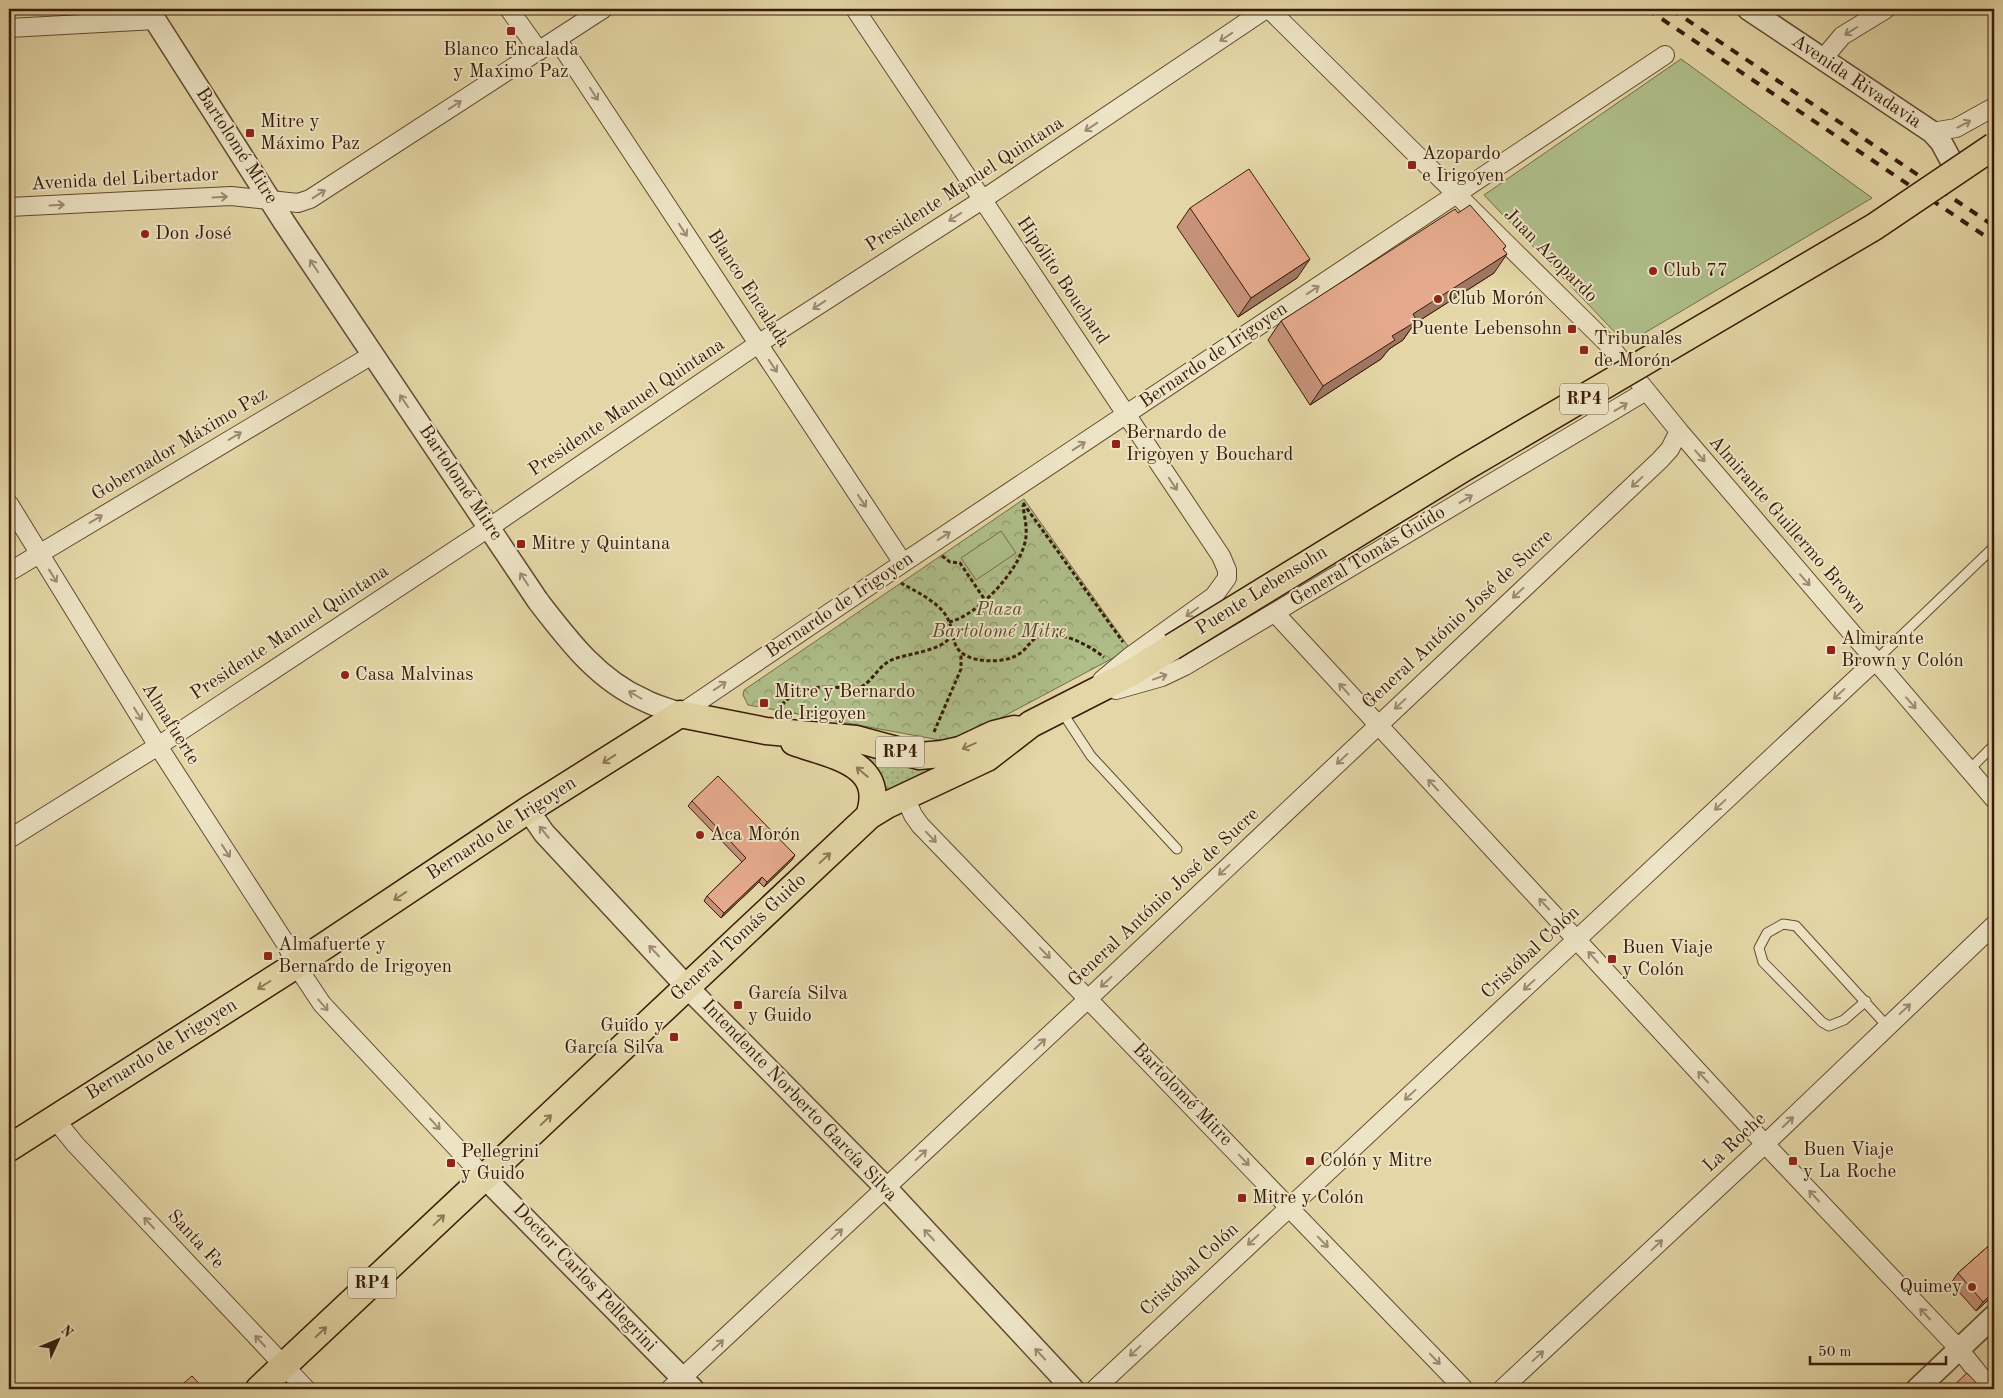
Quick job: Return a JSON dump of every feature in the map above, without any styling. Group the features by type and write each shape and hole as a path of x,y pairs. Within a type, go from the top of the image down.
{"main road":[{"name":"Puente Lebensohn","path":"1172,648 1464,468 1856,238 1994,146"},
{"name":"General Tomás Guido","path":"260,1389 869,816 904,797 987,758 1031,724 1131,673 1172,648"},
{"name":"Bartolomé Mitre","path":"680,714 766,731 856,739 919,756 932,756 960,750 994,734 1031,724"},
{"name":"Bernardo de Irigoyen","path":"9,1148 296,965 528,810 680,714"},
{"path":"766,731 843,760 861,769 869,778 874,796 869,816"}],"street":[{"path":"509,9 539,51"},
{"name":"Avenida del Libertador","path":"9,207 231,196 298,203 310,199 603,9"},
{"name":"Hipólito Bouchard","path":"855,9 1221,556 1227,570 1227,578"},
{"name":"Presidente Manuel Quintana","path":"9,839 158,746 490,527 758,344 982,200 1267,9"},
{"name":"Juan Azopardo","path":"1267,9 1457,193 1609,345 1646,392"},
{"name":"Avenida Rivadavia","path":"1748,9 1932,132 1954,166"},
{"path":"1822,60 1842,36 1886,9"},
{"path":"9,28 152,14"},
{"name":"Bartolomé Mitre","path":"152,14 372,354 538,601 570,643 594,667 620,687 643,700 680,714"},
{"name":"Blanco Encalada","path":"557,39 903,562"},
{"name":"Bernardo de Irigoyen","path":"680,714 903,562 933,543 1018,496 1127,415 1665,55"},
{"path":"1932,132 1956,128 1994,107"},
{"name":"Gobernador Máximo Paz","path":"9,572 372,354"},
{"name":"Almirante Guillermo Brown","path":"1646,392 1994,799"},
{"name":"General Tomás Guido","path":"1070,705 1162,677 1184,666 1646,392"},
{"name":"General António José de Sucre","path":"682,1386 886,1188 1660,460 1670,449 1678,431"},
{"name":"Almafuerte","path":"9,504 158,746 286,944 296,965"},
{"name":"General Tomás Guido","path":"1070,705 1117,666 1214,596 1222,588 1227,578"},
{"path":"1275,613 1765,1144 1958,1350 1991,1389"},
{"name":"Cristóbal Colón","path":"1095,1389 1875,661"},
{"name":"Bartolomé Mitre","path":"904,797 920,825 1089,998 1464,1389"},
{"name":"Intendente Norberto García Silva","path":"528,810 544,834 688,987 886,1188 1073,1389"},
{"name":"La Roche","path":"1502,1389 1765,1144 1994,925"},
{"name":"Doctor Carlos Pellegrini","path":"296,965 322,1004 682,1386"},
{"name":"Santa Fe","path":"54,1118 75,1144 306,1389"},
{"path":"1916,1389 1994,1316"}],"lane":[{"name":"Cristóbal Colón","path":"1875,661 1994,547"},
{"path":"1070,705 1091,756 1177,849"},
{"path":"1969,770 1994,745"},
{"path":"1866,1001 1844,1020 1829,1026 1822,1022 1809,1011 1763,962 1759,948 1767,933 1782,924 1796,926 1866,1001 1887,1026"}],"path":[{"path":"949,622 968,614 997,589 1022,554 1026,536 1018,496"},
{"path":"1018,496 1132,655"},
{"path":"933,543 944,559 960,564 964,568 985,600"},
{"path":"886,574 936,605 945,613 956,648 961,654 990,661 1006,659 1019,654 1035,639 1047,636 1063,637 1098,652 1117,666"},
{"path":"766,731 785,700 794,693 808,688 861,687 891,660 940,646 948,642 952,635"},
{"path":"932,756 931,740 961,669 961,654"}],"green space":[{"name":"Club 77","path":"1681,59 1872,198 1626,344 1484,195"},
{"name":"Plaza Bartolomé Mitre","path":"1024,499 1130,649 978,730 945,741 748,705 743,695 744,690"},
{"path":"1001,531 1016,553 976,580 961,558"},
{"path":"852,748 964,756 880,802"}],"building":[{"path":"1249,169 1310,259 1251,298 1190,208"},
{"path":"1470,205 1506,246 1503,249 1507,254 1413,314 1417,321 1392,336 1395,340 1323,386 1281,321 1455,209 1458,213"},
{"path":"718,776 795,855 767,882 762,877 724,913 707,896 746,858 692,801"},
{"path":"1994,1241 1994,1291 1983,1302 1958,1273"},
{"path":"1967,1373 1982,1389 1950,1389"},
{"path":"192,1376 204,1389 177,1389"}],"railway":[{"path":"1647,9 1994,242"},
{"path":"1671,9 1994,226"}],"place":[{"name":"Blanco Encalada y Maximo Paz","path":"511,31"},
{"name":"Mitre y Máximo Paz","path":"250,133"},
{"name":"Azopardo e Irigoyen","path":"1412,165"},
{"name":"Don José","path":"145,234"},
{"name":"Club 77","path":"1653,271"},
{"name":"Club Morón","path":"1438,299"},
{"name":"Puente Lebensohn","path":"1572,329"},
{"name":"Tribunales de Morón","path":"1584,350"},
{"name":"Bernardo de Irigoyen y Bouchard","path":"1116,444"},
{"name":"Mitre y Quintana","path":"521,544"},
{"name":"Almirante Brown y Colón","path":"1831,650"},
{"name":"Casa Malvinas","path":"345,675"},
{"name":"Mitre y Bernardo de Irigoyen","path":"764,703"},
{"name":"Aca Morón","path":"700,835"},
{"name":"Almafuerte y Bernardo de Irigoyen","path":"268,956"},
{"name":"Buen Viaje y Colón","path":"1612,959"},
{"name":"García Silva y Guido","path":"738,1005"},
{"name":"Guido y García Silva","path":"674,1037"},
{"name":"Colón y Mitre","path":"1310,1161"},
{"name":"Buen Viaje y La Roche","path":"1793,1161"},
{"name":"Pellegrini y Guido","path":"451,1163"},
{"name":"Mitre y Colón","path":"1242,1198"},
{"name":"Quimey","path":"1972,1287"}]}
